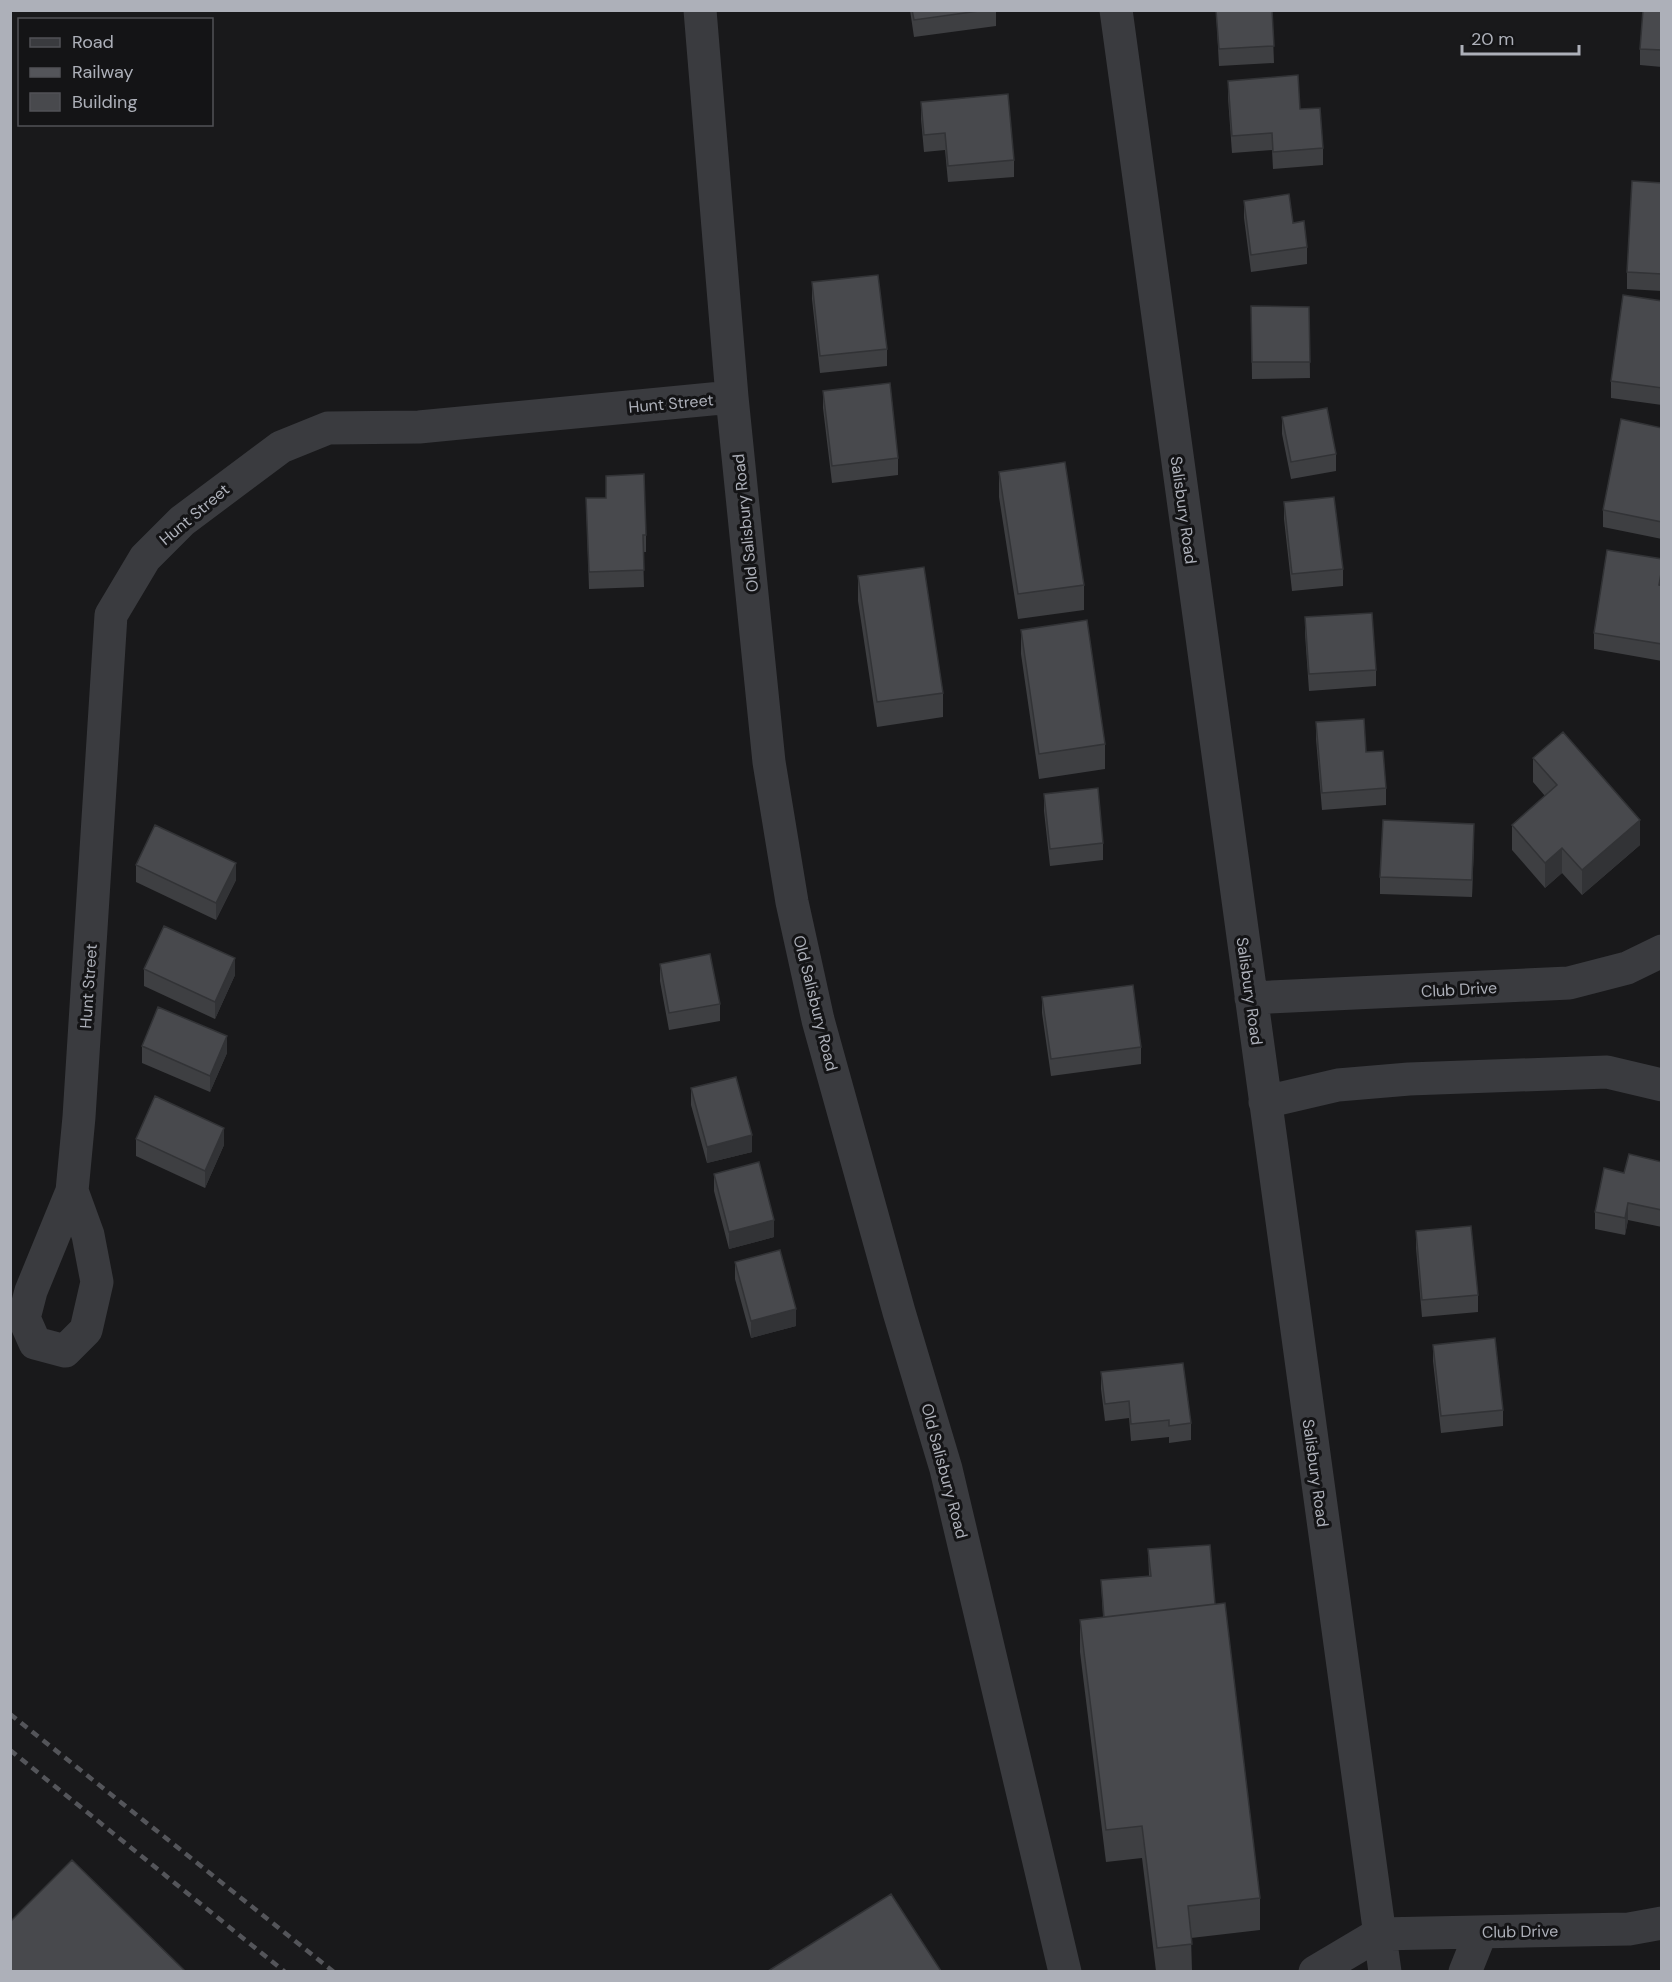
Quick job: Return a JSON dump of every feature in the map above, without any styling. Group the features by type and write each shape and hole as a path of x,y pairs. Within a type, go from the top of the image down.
{"street":[{"name":"Old Salisbury Road","path":"700,10 732,397 769,762 792,902 818,1020 899,1312 946,1469 1065,1971"},
{"name":"Salisbury Road","path":"1116,10 1385,1971"},
{"name":"Hunt Street","path":"72,1191 79,1117 111,615 145,558 182,521 280,447 328,428 419,427 732,397"},
{"name":"Club Drive","path":"1251,998 1569,983 1627,968 1662,951"},
{"path":"1265,1102 1338,1085 1409,1079 1607,1072 1662,1084"},
{"name":"Club Drive","path":"1379,1934 1629,1929 1662,1923"},
{"path":"1465,1971 1481,1932"},
{"path":"1315,1971 1379,1934"}],"building":[{"path":"912,10 986,10 914,20"},
{"path":"1216,10 1272,10 1274,46 1219,49"},
{"path":"1643,10 1662,10 1662,50 1640,49"},
{"path":"1298,75 1300,109 1320,108 1323,148 1273,152 1272,133 1232,136 1228,81"},
{"path":"1008,94 1014,160 948,166 945,133 924,135 921,102"},
{"path":"1632,181 1662,183 1662,274 1627,272"},
{"path":"1289,194 1293,223 1304,221 1307,247 1251,255 1244,201"},
{"path":"878,275 887,349 820,356 812,282"},
{"path":"1623,295 1662,301 1662,388 1611,381"},
{"path":"1251,306 1309,307 1310,362 1252,362"},
{"path":"890,383 898,458 832,466 823,391"},
{"path":"1327,408 1336,454 1291,462 1282,417"},
{"path":"1621,419 1662,428 1662,522 1603,510"},
{"path":"1065,462 1084,585 1018,594 999,472"},
{"path":"644,474 646,535 643,535 644,570 589,572 586,498 606,498 606,476"},
{"path":"1334,497 1343,569 1292,574 1284,502"},
{"path":"1607,550 1662,559 1659,585 1662,586 1662,644 1594,633"},
{"path":"924,567 943,693 877,702 858,576"},
{"path":"1372,613 1376,670 1309,674 1305,617"},
{"path":"1087,620 1105,744 1039,754 1021,630"},
{"path":"1364,719 1366,752 1383,751 1386,788 1322,793 1316,722"},
{"path":"1563,732 1640,820 1582,870 1562,848 1545,863 1512,825 1557,785 1533,758"},
{"path":"1098,788 1103,843 1050,849 1044,794"},
{"path":"1383,820 1474,824 1472,880 1380,877"},
{"path":"155,825 236,863 216,903 136,865"},
{"path":"164,926 235,958 215,1002 144,969"},
{"path":"710,954 720,1004 669,1013 660,964"},
{"path":"1133,985 1141,1047 1051,1059 1042,997"},
{"path":"158,1007 227,1036 210,1076 142,1046"},
{"path":"736,1077 752,1135 707,1147 691,1088"},
{"path":"155,1096 224,1128 205,1171 136,1139"},
{"path":"1629,1154 1662,1162 1662,1210 1628,1203 1625,1218 1595,1212 1604,1168 1624,1173"},
{"path":"759,1162 774,1220 729,1232 714,1174"},
{"path":"1471,1226 1478,1295 1422,1300 1416,1231"},
{"path":"780,1250 796,1309 751,1321 735,1262"},
{"path":"1495,1338 1503,1410 1441,1416 1433,1345"},
{"path":"1183,1363 1191,1423 1169,1426 1169,1420 1131,1424 1129,1401 1105,1404 1101,1372"},
{"path":"1210,1545 1215,1604 1104,1617 1101,1580 1151,1576 1148,1549"},
{"path":"1225,1603 1260,1898 1188,1906 1192,1944 1157,1948 1142,1826 1106,1830 1080,1620"},
{"path":"72,1860 185,1971 10,1971 10,1922"},
{"path":"891,1894 941,1971 768,1971"}],"railway":[{"path":"10,1714 334,1972"},
{"path":"10,1750 285,1972"}]}
